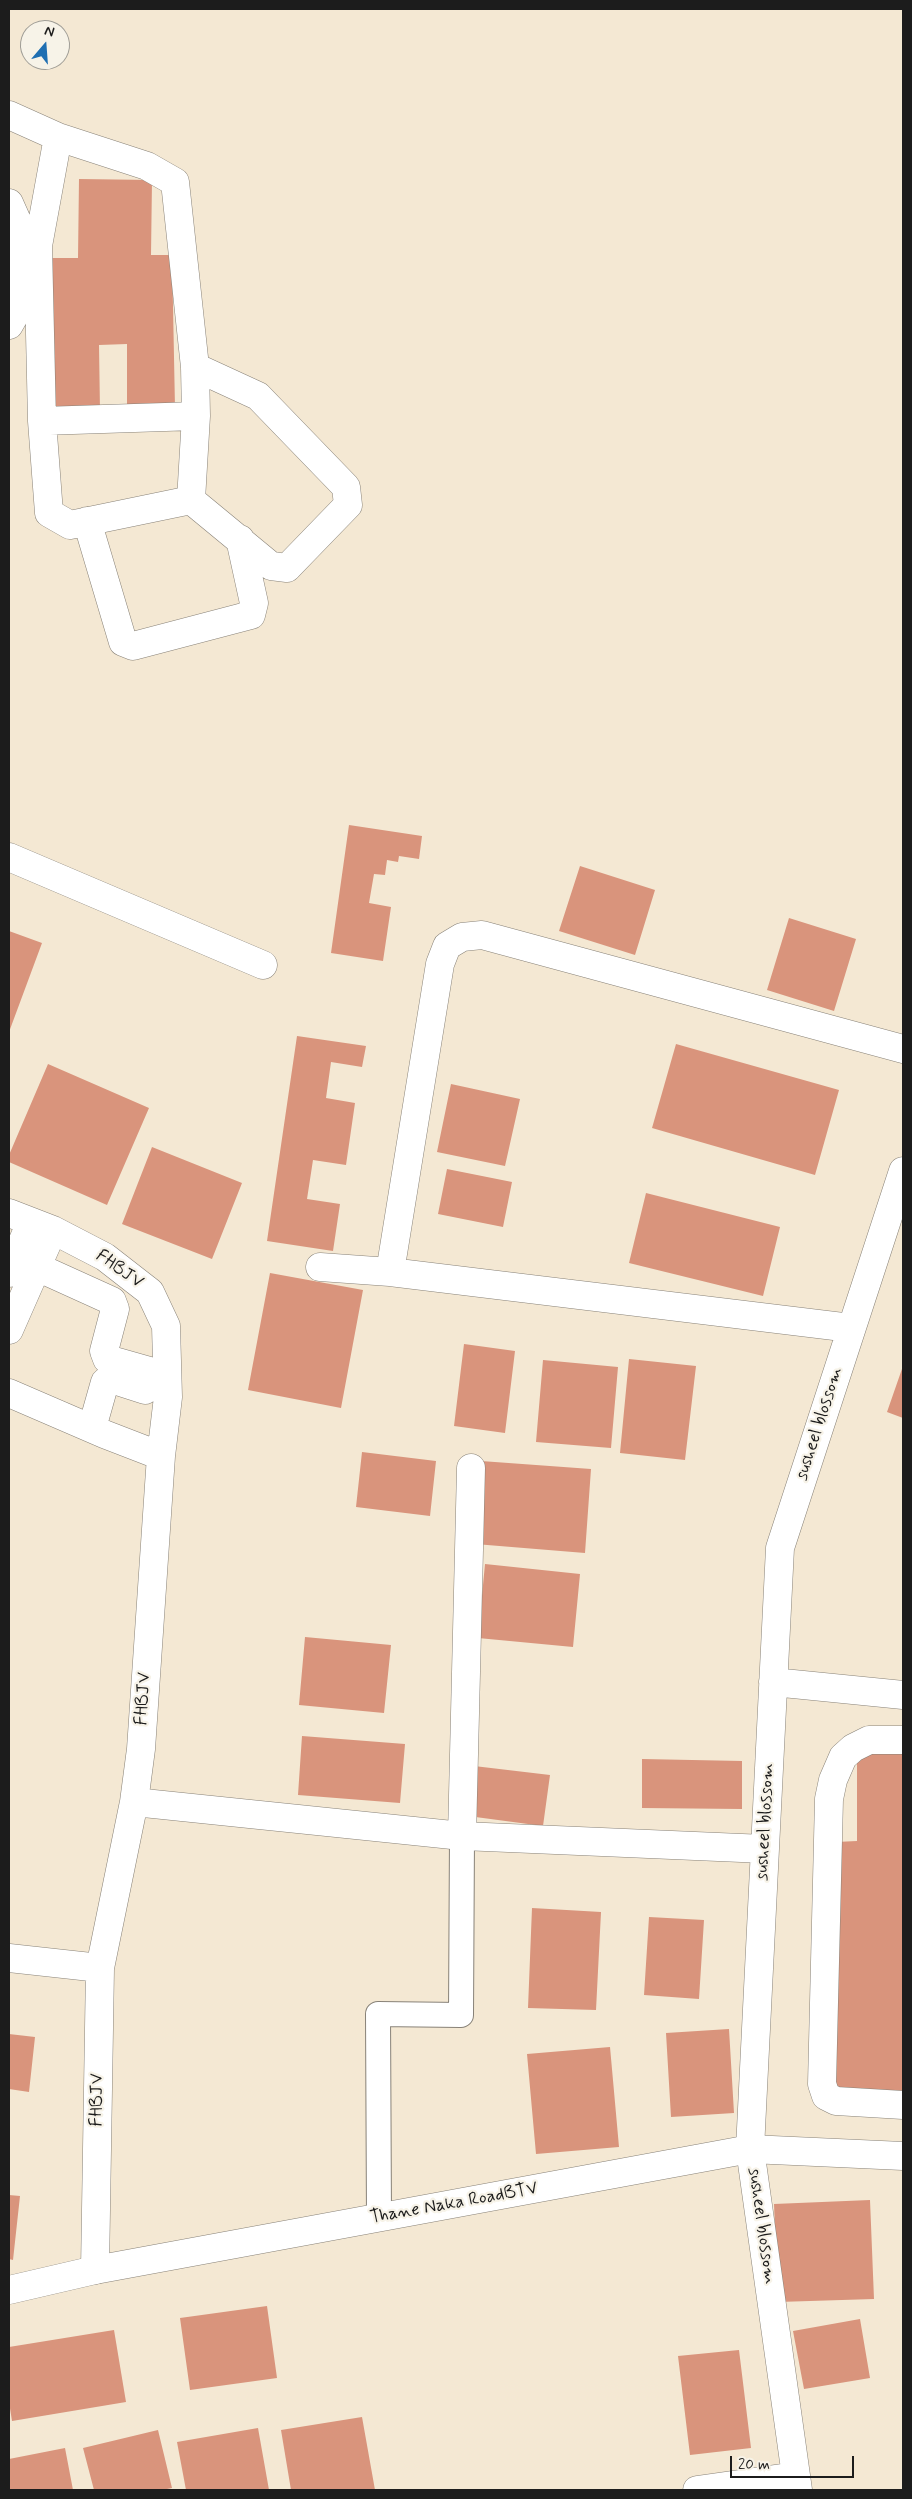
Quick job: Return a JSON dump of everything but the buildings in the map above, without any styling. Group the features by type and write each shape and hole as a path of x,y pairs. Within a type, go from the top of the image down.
{"street":[{"path":"9,115 58,137 148,166 175,182 195,367 196,416 191,500"},
{"path":"58,137 38,246 42,421 49,513 70,525 191,500"},
{"path":"9,203 21,230 13,318 9,325"},
{"path":"191,500 271,566 287,568 348,505 346,487 258,396 195,367"},
{"path":"42,421 196,416"},
{"path":"87,522 123,642 133,646 251,615 254,603 240,539"},
{"path":"9,857 263,965"},
{"path":"390,1272 440,964 447,946 462,937 482,935 903,1049"},
{"name":"susheel blossom","path":"797,2483 750,2149 780,1548 903,1170"},
{"path":"9,1330 37,1267 31,1222"},
{"path":"9,1273 31,1222"},
{"name":"FHBJV","path":"31,1222 91,1250 115,1265 150,1292 166,1326 167,1378 141,1749 134,1802 100,1968 95,2270"},
{"path":"89,1291 91,1250"},
{"path":"89,1291 115,1265"},
{"path":"37,1267 112,1302 114,1309 104,1351 107,1359 167,1378"},
{"path":"320,1267 390,1272 851,1328"},
{"path":"92,1428 105,1382 109,1380 167,1378"},
{"path":"9,1393 162,1456"},
{"path":"462,1836 471,1468"},
{"path":"773,1682 903,1695"},
{"path":"903,1740 869,1740 853,1748 843,1758 833,1780 829,1799 822,2084 826,2096 836,2101 903,2105"},
{"path":"134,1802 462,1836 765,1849"},
{"path":"9,1958 100,1968"},
{"name":"Thane Naka RoadBTV","path":"9,2290 95,2270 750,2149 903,2156"},
{"path":"697,2490 797,2483"}],"lane":[{"path":"379,2218 378,2014 461,2016 462,1836"}]}
